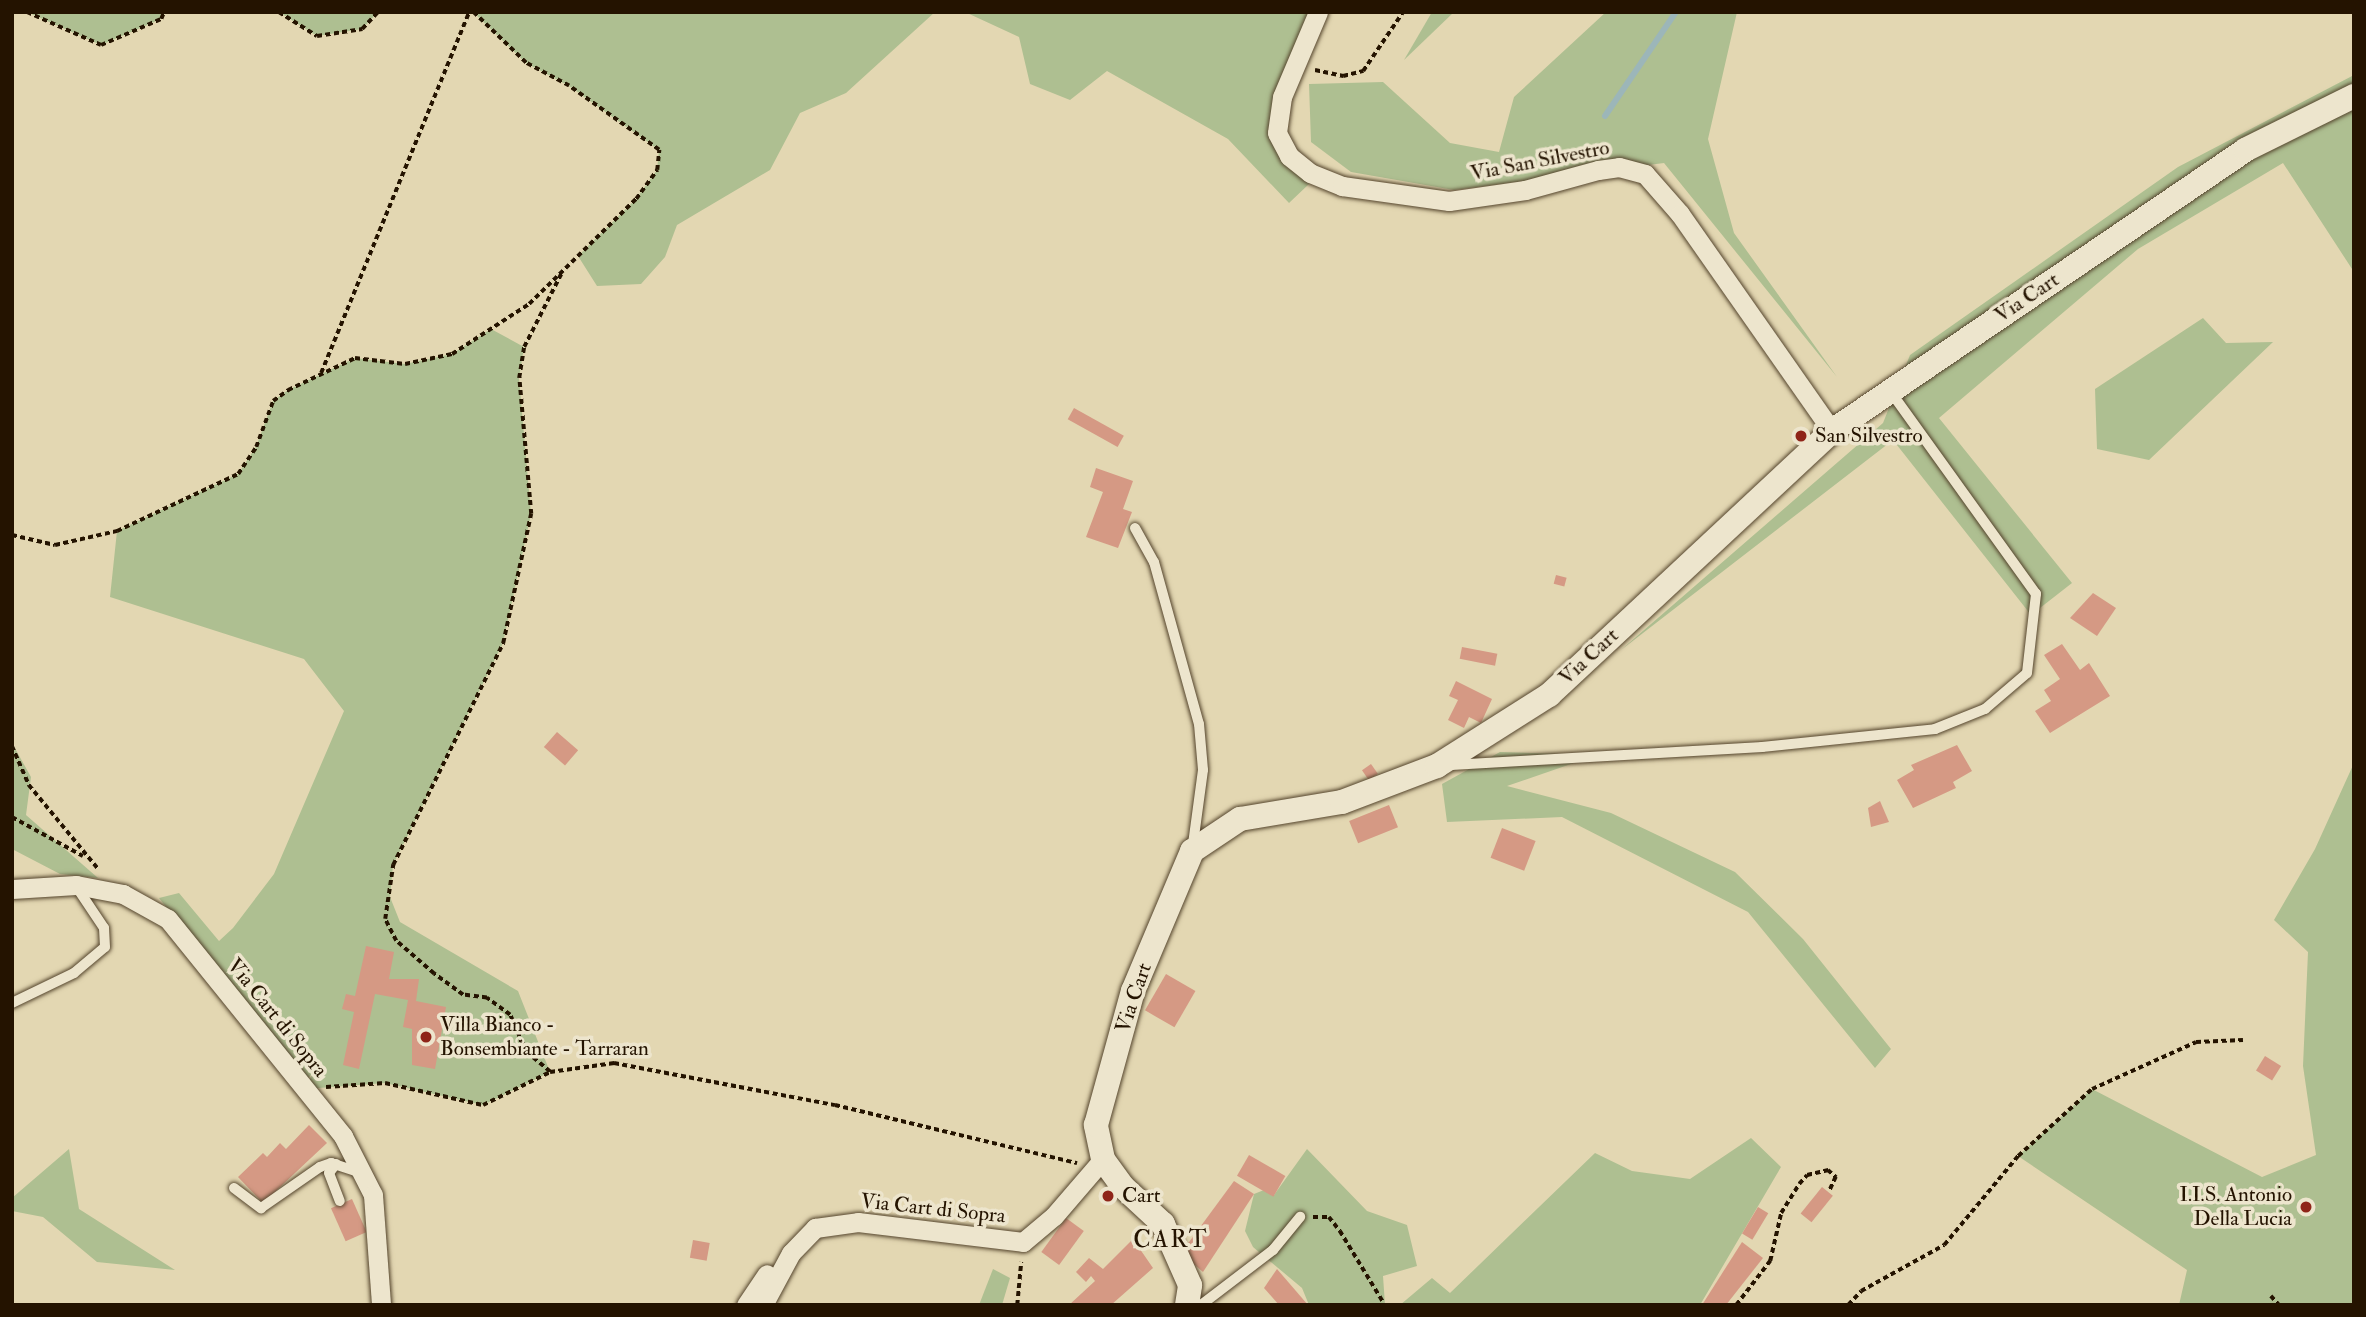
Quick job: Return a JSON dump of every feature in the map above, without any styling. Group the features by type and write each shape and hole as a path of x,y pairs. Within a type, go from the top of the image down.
{"street":[{"name":"Via San Silvestro","path":"1318,12 1282,97 1277,133 1289,156 1310,173 1342,186 1449,201 1525,190 1619,167 1645,174 1680,214 1832,431"},
{"name":"Via Cart","path":"1187,1305 1190,1285 1163,1224 1123,1187 1103,1158 1096,1125 1133,991 1192,851 1240,819 1342,802 1437,766 1549,695 1832,431 2245,150 2354,96"},
{"name":"Via Cart di Sopra","path":"12,889 76,885 123,894 168,919 343,1136 373,1195 381,1305"},
{"name":"Via Cart di Sopra","path":"816,1228 858,1222 1023,1242 1054,1216 1103,1158"},
{"path":"747,1305 792,1243 816,1228"},
{"path":"764,1305 791,1253 816,1228"}],"lane":[{"path":"1437,766 1762,747 1935,729 1985,709 2026,673 2036,594 1891,391"},
{"path":"1135,528 1154,562 1199,724 1201,811 1192,851"},
{"path":"12,1003 74,973 106,947 104,928 76,885"},
{"path":"234,1188 261,1208 310,1173 336,1164 362,1173"},
{"path":"336,1164 329,1173 340,1201"},
{"path":"1201,1305 1273,1251 1300,1217"}],"path":[{"path":"27,12 101,45 161,19 164,12"},
{"path":"279,12 317,36 362,29 378,12"},
{"path":"12,535 55,545 117,531 238,474 274,401 320,374 355,358 405,363 452,354 530,304 636,199 657,170 659,150 519,57 471,12 320,374"},
{"path":"1295,62 1343,76 1363,71 1403,12"},
{"path":"550,1072 526,1052 510,1015 487,998 463,995 434,974 396,941 385,919 393,865 503,643 531,514 519,378 524,347 562,272"},
{"path":"12,746 30,785 88,859 123,894"},
{"path":"12,817 88,859"},
{"path":"1848,1305 1861,1292 1944,1245 2018,1156 2092,1089 2196,1042 2243,1040"},
{"path":"305,1089 385,1083 483,1105 550,1072 614,1063 654,1068 1077,1163 1103,1158"},
{"path":"1736,1305 1770,1261 1781,1213 1807,1175 1828,1170 1836,1177 1830,1190"},
{"path":"1300,1217 1329,1217 1385,1305"},
{"path":"1017,1305 1023,1242"},
{"path":"2271,1296 2279,1305"}],"green space":[{"path":"27,12 164,12 161,19 101,45"},
{"path":"279,12 378,12 362,29 317,36"},
{"path":"473,12 935,12 846,93 800,113 770,170 677,225 665,257 641,284 597,286 578,256 636,199 657,170 659,150 569,86 526,63"},
{"path":"965,12 1311,12 1269,133 1309,184 1289,203 1228,139 1107,71 1070,100 1030,84 1019,37"},
{"path":"1432,12 1454,12 1404,60"},
{"path":"1606,12 1737,12 1708,139 1734,233 1837,377 1664,163 1454,190 1351,172 1311,142 1309,84 1383,82 1450,143 1499,152 1514,97"},
{"path":"2354,75 2354,272 2283,163 2138,249 1939,418 2072,583 2031,615 1893,440 1621,650 1883,423 1910,355 2178,167"},
{"path":"2203,318 2226,343 2273,342 2149,460 2097,449 2095,389"},
{"path":"491,329 524,347 519,378 531,514 503,643 393,865 390,897 400,922 518,991 550,1072 483,1105 385,1083 305,1089 314,1071 306,1081 159,898 179,893 219,941 233,928 274,874 344,711 304,659 110,597 117,531 238,474 256,447 273,401 288,390 355,358 405,364 452,354"},
{"path":"12,743 31,777 26,815 98,878 60,874 12,849"},
{"path":"1500,752 1597,755 1507,786 1611,813 1735,872 1803,939 1891,1049 1875,1068 1748,912 1562,817 1447,822 1442,784"},
{"path":"2354,763 2354,1305 2179,1305 2187,1270 2018,1156 2092,1089 2262,1177 2316,1155 2303,1066 2308,952 2274,920 2315,849"},
{"path":"1751,1138 1781,1167 1700,1305 1400,1305 1432,1278 1450,1293 1595,1153 1632,1171 1690,1179"},
{"path":"69,1149 79,1209 175,1270 97,1262 43,1217 12,1211 12,1198"},
{"path":"1307,1149 1367,1211 1407,1225 1417,1266 1383,1276 1385,1305 1309,1305 1302,1288 1253,1247 1245,1231 1254,1194 1264,1190 1274,1195"},
{"path":"993,1269 1010,1278 1002,1305 979,1305"}],"building":[{"path":"1074,408 1124,436 1118,447 1068,419"},
{"path":"1096,468 1133,481 1123,509 1132,512 1118,548 1086,537 1103,492 1090,487"},
{"path":"1556,575 1567,578 1564,587 1554,584"},
{"path":"2093,593 2116,608 2097,636 2070,618"},
{"path":"2062,644 2080,670 2089,663 2110,696 2050,733 2035,711 2051,701 2044,690 2060,679 2044,655"},
{"path":"1462,647 1497,654 1495,666 1460,659"},
{"path":"1456,681 1492,699 1481,723 1469,717 1464,728 1448,720 1458,700 1449,696"},
{"path":"557,732 578,750 565,765 544,747"},
{"path":"1957,745 1972,771 1953,782 1956,788 1913,808 1897,780 1914,770 1911,765"},
{"path":"1371,764 1378,774 1369,780 1362,770"},
{"path":"1880,801 1889,822 1871,827 1868,808"},
{"path":"1389,805 1398,827 1358,843 1349,821"},
{"path":"1502,828 1536,841 1524,871 1491,858"},
{"path":"366,946 394,952 389,979 419,979 416,1001 446,1007 435,1069 412,1065 412,1029 403,1027 408,1000 375,994 359,1069 343,1065 354,1012 342,1009 346,994 355,996"},
{"path":"1166,974 1195,991 1174,1027 1145,1010"},
{"path":"2265,1056 2281,1066 2272,1080 2256,1070"},
{"path":"309,1125 327,1143 263,1203 238,1177 263,1153 267,1157 280,1143 286,1149"},
{"path":"1249,1155 1285,1176 1273,1197 1237,1176"},
{"path":"1234,1181 1254,1194 1203,1272 1181,1253"},
{"path":"1822,1187 1833,1196 1811,1222 1801,1213"},
{"path":"352,1199 367,1232 346,1241 331,1208"},
{"path":"1758,1207 1768,1213 1752,1240 1742,1234"},
{"path":"1066,1218 1084,1231 1059,1265 1041,1252"},
{"path":"1133,1239 1153,1268 1111,1305 1069,1305 1095,1281 1091,1276 1086,1282 1076,1272 1089,1258 1103,1269"},
{"path":"693,1240 710,1243 707,1261 690,1258"},
{"path":"1742,1242 1763,1258 1726,1305 1702,1305"},
{"path":"1277,1269 1308,1305 1279,1305 1264,1288"}],"waterway":[{"path":"1605,116 1676,12"}],"place":[{"name":"San Silvestro","path":"1801,436"},
{"name":"Villa Bianco - Bonsembiante - Tarraran","path":"426,1037"},
{"name":"Cart","path":"1108,1196"},
{"name":"I.I.S. Antonio Della Lucia","path":"2306,1207"}],"district":[{"name":"CART","path":"1171,1240"}]}
